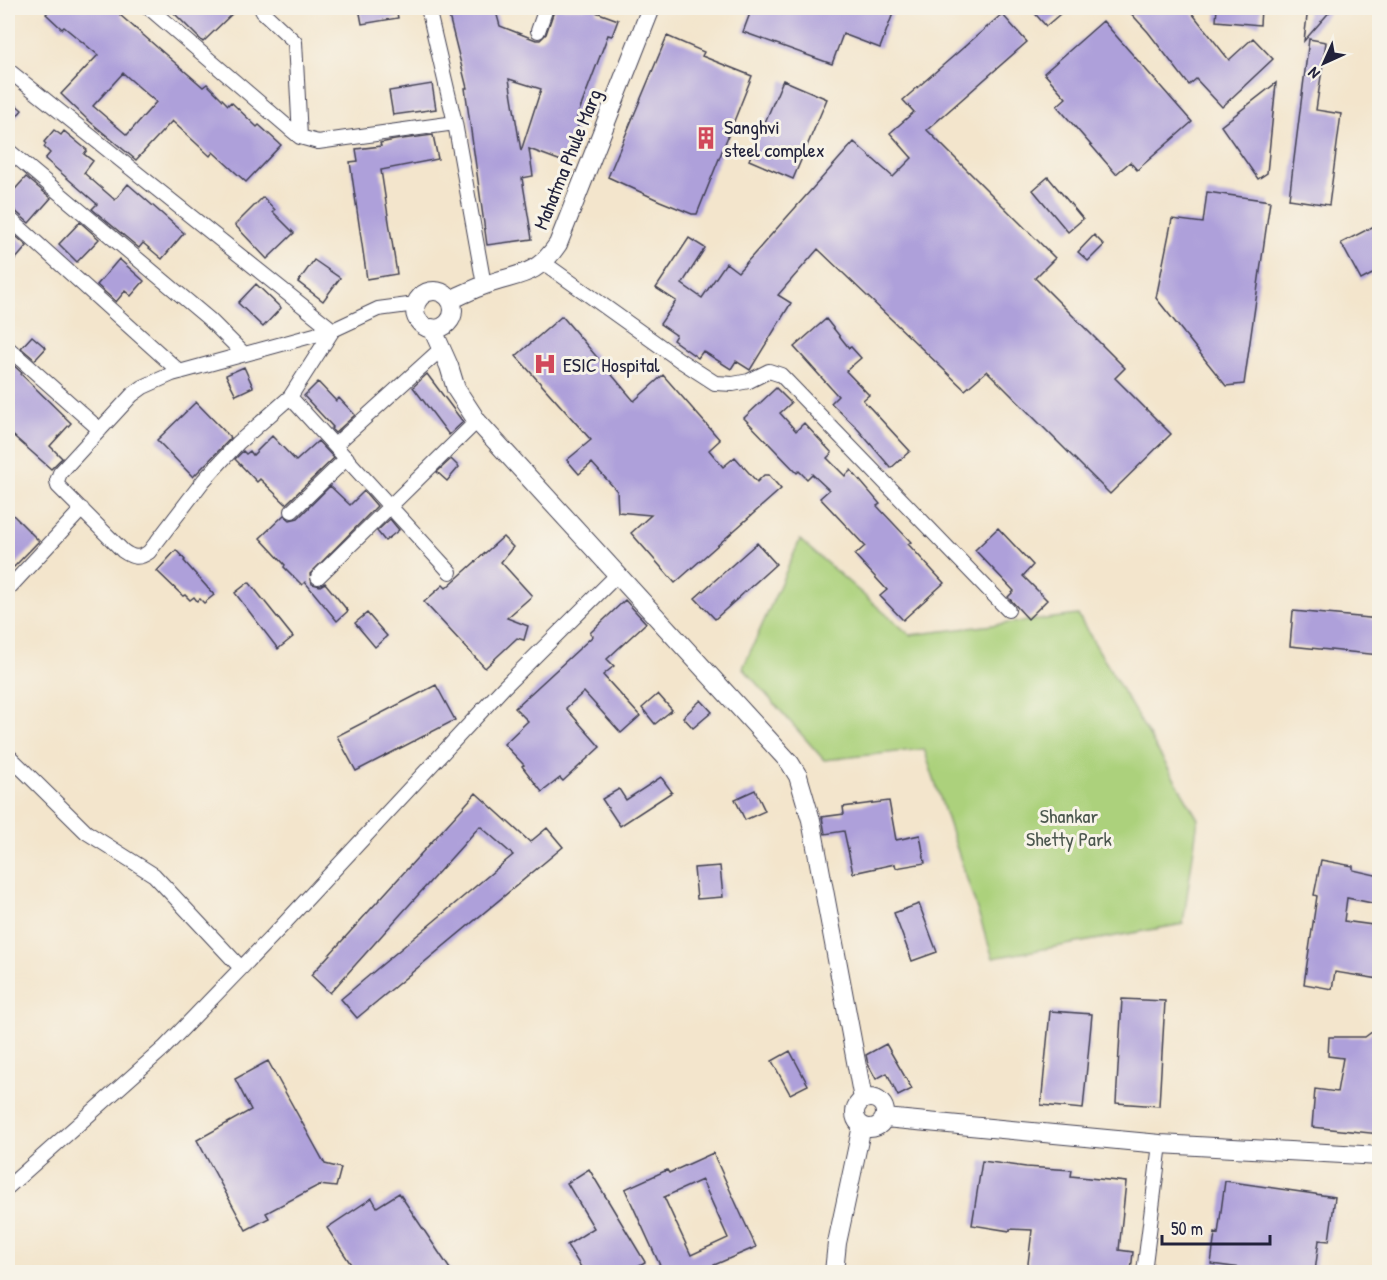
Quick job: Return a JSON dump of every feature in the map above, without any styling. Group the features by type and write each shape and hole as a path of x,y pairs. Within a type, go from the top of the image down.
{"street":[{"path":"149,8 300,137 318,142 455,123"},
{"path":"261,8 295,42 300,137"},
{"path":"428,8 455,123 484,285"},
{"path":"538,31 546,8"},
{"name":"Mahatma Phule Marg","path":"544,263 558,244 651,8"},
{"path":"10,77 333,330"},
{"path":"8,150 209,319 244,354"},
{"path":"8,218 180,372"},
{"path":"450,300 484,285 534,270 544,263 715,383 733,384 749,381 769,371 781,375 1008,610"},
{"path":"432,291 444,294 450,300 453,310 449,321 439,328 432,328 426,327 417,319 416,304 421,296 432,291"},
{"path":"333,330 290,397 238,443 204,480 149,552 140,558 131,557 123,551 58,486 60,473 142,387 180,372 333,330 378,309 416,304"},
{"path":"432,328 456,389 477,421 790,763 798,776 811,820 863,1099"},
{"path":"8,348 100,430"},
{"path":"335,445 441,349"},
{"path":"290,397 450,572"},
{"path":"318,577 477,421"},
{"path":"292,511 347,458"},
{"path":"8,589 82,509"},
{"path":"8,1187 164,1048 504,687 617,575"},
{"path":"8,755 86,832 154,875 241,968"},
{"path":"871,1097 884,1106 885,1118 877,1127 862,1126 856,1120 857,1105 863,1099 871,1097"},
{"path":"885,1118 1160,1144 1380,1156"},
{"path":"834,1272 837,1243 862,1126"},
{"path":"1144,1272 1160,1144"}],"green space":[{"name":"Shankar Shetty Park","path":"800,540 910,635 1078,615 1198,819 1183,924 993,958 924,749 824,760 743,668"}],"building":[{"path":"52,8 127,8 120,15 203,87 207,84 228,105 231,102 257,127 259,125 281,145 246,182 213,152 210,156 172,121 136,160 61,94 98,55 64,27 62,29 46,14","holes":["123,73 156,102 127,135 93,106"]},
{"path":"169,8 238,8 203,42"},
{"path":"359,8 396,8 398,18 362,24"},
{"path":"447,8 495,8 500,26 536,40 540,40 546,34 555,8 598,8 596,12 618,20 612,36 608,35 577,117 581,118 564,162 529,149 533,176 522,178 532,239 487,245 465,88 467,88","holes":["509,79 541,89 521,151"]},
{"path":"752,8 895,8 880,48 843,34 832,64 743,32"},
{"path":"1030,8 1067,8 1046,26"},
{"path":"1126,8 1188,8 1229,60 1253,38 1273,59 1222,107 1196,79 1189,85 1148,32"},
{"path":"1217,8 1261,8 1260,25 1216,21"},
{"path":"1308,8 1333,8 1304,41"},
{"path":"1002,14 1027,42 927,130 1055,258 1035,278 1125,368 1115,378 1171,434 1110,494 987,371 965,390 818,249 778,295 791,303 750,370 736,361 731,369 703,351 698,358 673,340 676,335 660,324 676,301 656,288 689,238 705,248 682,284 702,298 726,263 738,272 854,142 893,177 912,158 890,133 914,112 903,100"},
{"path":"1103,21 1192,122 1137,170 1130,162 1116,174 1057,106 1066,98 1044,73"},
{"path":"667,36 704,52 702,56 752,76 697,214 660,201 608,177"},
{"path":"1309,39 1326,42 1316,110 1341,114 1329,205 1289,199"},
{"path":"783,80 827,99 793,179 749,160"},
{"path":"1276,83 1267,173 1258,179 1221,126"},
{"path":"432,84 436,109 393,115 389,91"},
{"path":"8,98 22,110 8,127"},
{"path":"54,130 61,135 64,131 87,150 84,154 93,161 84,173 115,200 128,184 184,233 162,259 143,243 139,248 92,209 97,204 45,159 50,153 44,147 46,144 44,142"},
{"path":"433,135 438,159 381,170 397,274 367,279 350,162 358,161 356,149 381,146 380,143 395,140"},
{"path":"26,177 51,198 29,223 14,210 8,208 8,197"},
{"path":"1048,177 1083,219 1068,232 1033,190"},
{"path":"1207,192 1270,201 1244,384 1226,386 1156,298 1172,219 1203,223"},
{"path":"263,197 275,210 273,212 294,233 267,259 235,225"},
{"path":"80,222 99,239 77,262 59,244"},
{"path":"1380,223 1380,270 1361,280 1341,243"},
{"path":"8,229 27,246 8,268"},
{"path":"1094,235 1104,245 1088,261 1078,252"},
{"path":"119,259 144,281 131,296 125,291 116,302 97,285"},
{"path":"314,260 340,278 323,301 298,282"},
{"path":"256,284 281,308 263,327 238,303"},
{"path":"562,316 634,401 663,375 720,440 709,450 723,467 735,457 757,482 764,475 769,475 781,489 675,583 631,533 651,515 618,512 617,491 592,463 579,474 567,460 591,440 516,356"},
{"path":"826,319 849,348 851,347 861,358 846,371 869,395 863,400 910,451 891,468 855,426 831,403 838,396 794,347"},
{"path":"32,336 46,348 35,360 21,348"},
{"path":"11,363 71,423 50,446 62,458 51,469 8,431 8,366"},
{"path":"244,367 253,387 236,395 226,375"},
{"path":"427,374 463,422 449,435 413,387"},
{"path":"318,382 336,401 339,398 355,415 335,433 331,429 333,427 304,396"},
{"path":"776,388 791,403 780,413 796,431 804,423 832,453 827,458 845,476 851,470 880,504 877,506 911,542 908,544 944,583 903,620 880,596 887,590 855,555 865,546 820,498 829,490 812,474 807,479 799,471 797,473 744,418"},
{"path":"196,402 231,438 193,477 157,440"},
{"path":"272,436 296,461 318,441 334,458 286,504 260,479 257,482 235,459 243,451 246,454 250,451 253,455"},
{"path":"451,459 459,467 447,481 437,472"},
{"path":"330,486 350,505 364,491 377,506 310,574 312,584 320,586 325,583 348,611 337,621 305,582 302,585 260,538 284,515 290,520 298,518"},
{"path":"8,510 39,541 14,567 8,561"},
{"path":"390,519 399,530 385,541 377,531"},
{"path":"998,528 1033,565 1023,576 1047,600 1028,619 1008,597 1014,591 975,550"},
{"path":"503,537 513,547 501,562 532,596 507,618 528,626 524,640 517,638 485,668 424,602 443,585 446,588"},
{"path":"757,543 776,564 715,619 695,598"},
{"path":"176,550 214,595 204,603 200,599 197,601 194,597 190,600 185,595 183,596 157,571"},
{"path":"249,582 293,637 278,649 235,593"},
{"path":"625,600 646,623 607,659 614,666 603,675 640,716 621,733 584,692 566,708 600,747 563,781 560,778 542,792 522,766 524,765 504,744 528,721 515,708 593,636 590,633"},
{"path":"1293,611 1380,619 1380,655 1290,646"},
{"path":"367,613 387,636 375,647 355,623"},
{"path":"436,685 455,720 356,771 337,736"},
{"path":"658,694 672,710 655,724 642,708"},
{"path":"701,700 712,712 693,728 683,717"},
{"path":"661,777 672,792 620,826 602,799 619,789 626,800"},
{"path":"755,790 765,811 745,820 735,799"},
{"path":"476,793 530,842 547,828 563,847 357,1018 341,999 513,855 480,826 330,993 311,975"},
{"path":"889,801 896,840 920,835 925,863 896,868 895,864 853,873 844,831 825,834 822,817 844,814 843,807"},
{"path":"1321,860 1353,866 1353,870 1380,876 1377,904 1347,898 1344,921 1380,926 1380,979 1335,972 1332,989 1304,984 1317,896 1314,895"},
{"path":"720,866 723,897 697,899 694,868"},
{"path":"919,904 937,952 912,961 894,913"},
{"path":"1122,999 1165,1001 1159,1106 1116,1103"},
{"path":"1050,1011 1092,1014 1083,1109 1041,1105"},
{"path":"1380,1026 1380,1134 1312,1127 1315,1089 1337,1092 1343,1058 1328,1056 1329,1037 1365,1037"},
{"path":"886,1044 912,1089 898,1096 887,1073 876,1079 868,1064 866,1055"},
{"path":"790,1051 808,1085 790,1094 772,1061"},
{"path":"268,1061 325,1164 341,1168 336,1187 319,1185 266,1213 269,1218 246,1230 197,1140 251,1110 235,1079"},
{"path":"713,1153 756,1247 698,1272 663,1272 625,1189 667,1170 669,1173","holes":["702,1180 728,1238 691,1255 664,1197"]},
{"path":"982,1161 1072,1170 1071,1176 1126,1182 1119,1250 1133,1252 1131,1272 1027,1272 1032,1230 1010,1229 1010,1231 972,1225"},
{"path":"589,1169 645,1262 627,1272 584,1272 567,1245 594,1228 567,1183"},
{"path":"1225,1181 1335,1197 1329,1241 1319,1240 1315,1272 1272,1272 1211,1264 1215,1233 1218,1234"},
{"path":"399,1193 452,1272 356,1272 327,1228 372,1198 377,1207"}],"place":[{"name":"Sanghvi steel complex","path":"706,138"},
{"name":"ESIC Hospital","path":"545,364"}]}
